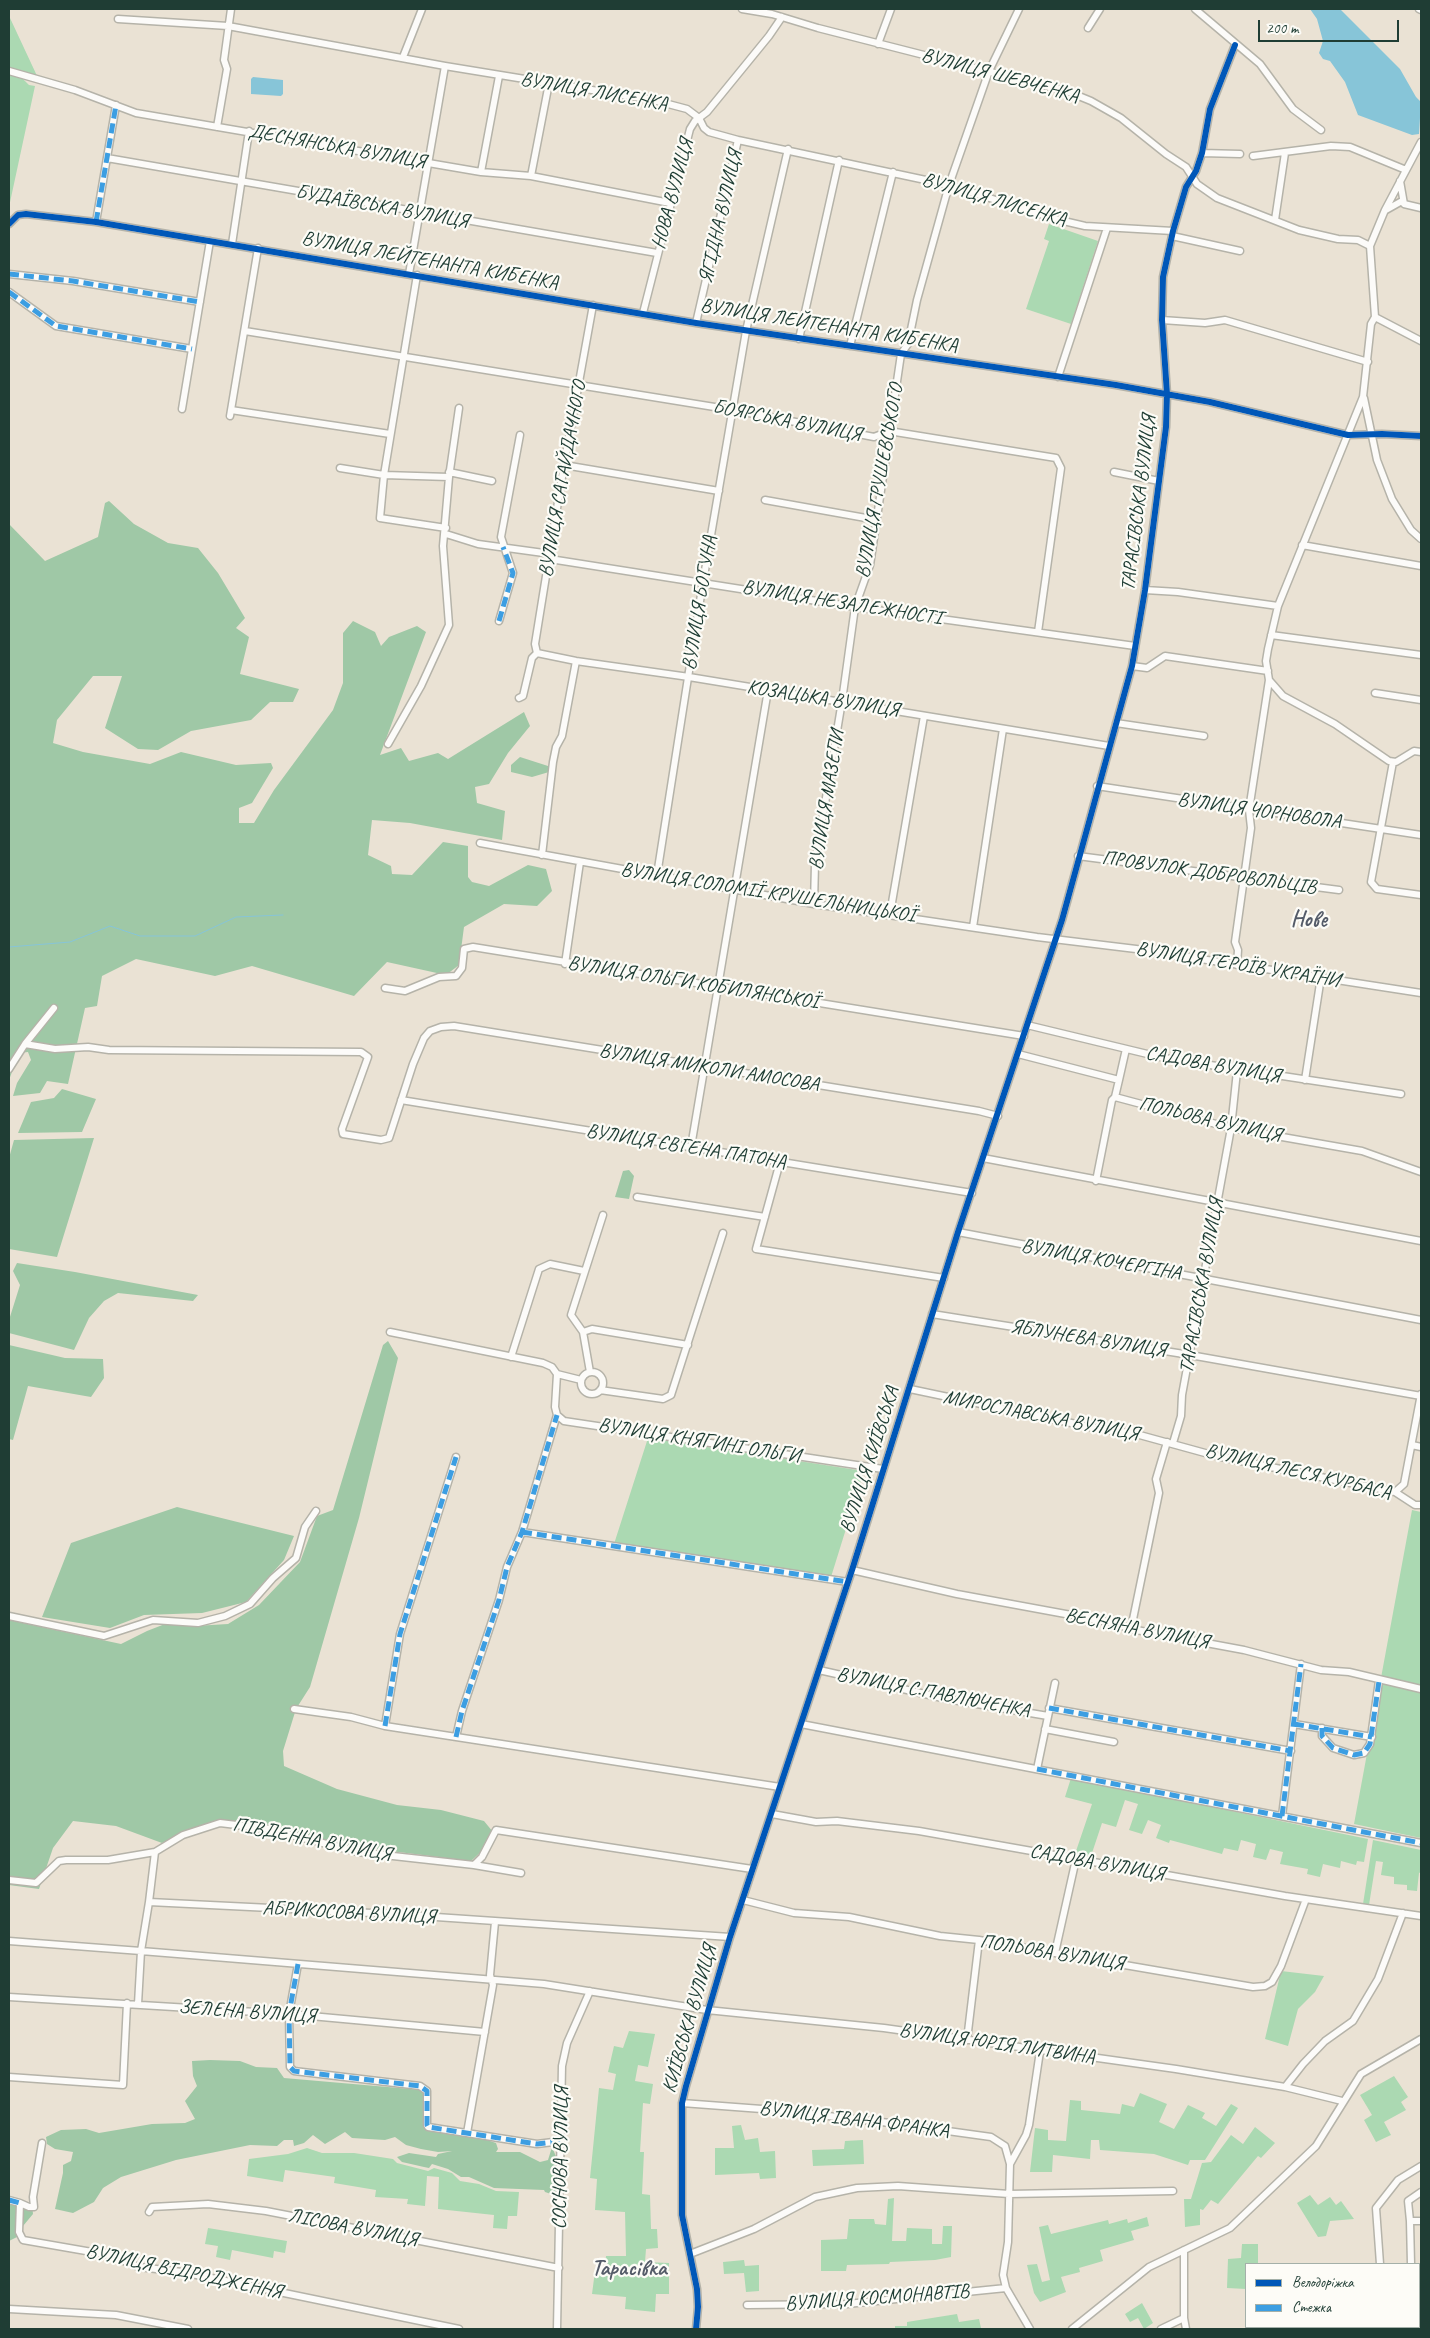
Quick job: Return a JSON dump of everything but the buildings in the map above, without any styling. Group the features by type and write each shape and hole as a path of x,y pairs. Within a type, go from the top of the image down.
{"street":[{"path":"217,127 227,69 224,60 231,9"},
{"path":"403,57 422,9"},
{"name":"ВУЛИЦЯ ШЕВЧЕНКА","path":"742,9 782,17 878,44 1069,92 1091,101 1121,118 1166,154 1186,167 1203,190 1217,198 1323,236 1358,240 1370,246"},
{"path":"878,44 891,9"},
{"path":"901,354 908,344 917,300 949,185 989,71 1020,9"},
{"path":"1088,28 1100,9"},
{"path":"1195,9 1260,64 1293,109 1321,130"},
{"name":"НОВА ВУЛИЦЯ","path":"643,312 690,129 713,105 782,17"},
{"name":"ВУЛИЦЯ ЛИСЕНКА","path":"118,19 228,26 499,76 653,100 687,109 699,118 704,128 709,132 738,140 788,149 949,185 1055,219 1107,228 1173,234 1240,251"},
{"name":"ТАРАСІВСЬКА ВУЛИЦЯ","path":"1078,856 1132,666 1144,590 1159,481 1167,394 1162,320 1163,277 1186,187 1193,176 1202,153 1210,108 1236,45"},
{"path":"409,274 445,66"},
{"name":"ДЕСНЯНСЬКА ВУЛИЦЯ","path":"9,71 75,90 136,113 481,172 531,176 670,203"},
{"path":"481,172 499,76"},
{"path":"531,176 549,83"},
{"path":"96,222 116,105"},
{"path":"232,244 250,131"},
{"name":"ЯГІДНА ВУЛИЦЯ","path":"696,323 738,140"},
{"path":"1421,142 1385,210 1370,246 1375,317 1371,324 1364,397 1370,434 1377,460 1392,499 1411,530 1421,539"},
{"path":"1253,156 1331,146 1350,147 1406,170"},
{"name":"ВУЛИЦЯ БОГУНА","path":"657,875 703,582 746,331 788,149"},
{"path":"1202,153 1240,154"},
{"path":"1275,220 1285,153"},
{"name":"БУДАЇВСЬКА ВУЛИЦЯ","path":"107,158 418,214 657,253"},
{"path":"799,339 839,160"},
{"path":"850,346 893,172"},
{"path":"1400,180 1404,204 1421,208"},
{"path":"1385,210 1402,201"},
{"path":"9,224 18,215 26,214 96,222 210,241 182,409"},
{"path":"1058,377 1107,228"},
{"name":"ВУЛИЦЯ ЛЕЙТЕНАНТА КИБЕНКА","path":"210,241 643,312 746,331 1167,394 1210,402 1348,435 1421,436"},
{"path":"258,248 231,413 390,434"},
{"path":"9,274 73,281 200,302"},
{"path":"384,475 402,355 417,275"},
{"path":"9,292 56,326 192,349"},
{"name":"ВУЛИЦЯ САГАЙДАЧНОГО","path":"537,653 535,644 564,465 593,305"},
{"path":"1375,317 1421,341"},
{"path":"1162,320 1204,323 1225,320 1368,362"},
{"name":"БОЯРСЬКА ВУЛИЦЯ","path":"245,331 733,410 874,437 889,431 1050,456 1060,462 1061,468 1038,632"},
{"name":"ВУЛИЦЯ ГРУШЕВСЬКОГО","path":"855,607 870,565 901,354"},
{"path":"1237,965 1238,950 1235,942 1251,828 1249,810 1269,680 1266,656 1278,606 1364,397"},
{"path":"388,744 421,686 449,625 443,546 446,531 449,475 459,408"},
{"path":"499,621 513,573 503,547 502,537 520,435"},
{"path":"564,465 719,491"},
{"path":"340,468 384,475 449,475 492,481"},
{"path":"1114,472 1159,481"},
{"name":"ВУЛИЦЯ НЕЗАЛЕЖНОСТІ","path":"384,475 380,518 446,531 478,544 855,607 1135,646"},
{"path":"765,500 877,520"},
{"path":"1302,545 1421,566"},
{"path":"1144,590 1178,592 1278,606"},
{"name":"ВУЛИЦЯ МАЗЕПИ","path":"814,904 815,864 842,701 855,607"},
{"path":"1271,635 1421,655"},
{"path":"519,698 523,696 532,658 537,653"},
{"name":"КОЗАЦЬКА ВУЛИЦЯ","path":"537,653 576,661 842,701 1109,746"},
{"path":"1132,666 1147,668 1165,656 1268,671"},
{"path":"542,856 553,762 556,747 562,736 576,661"},
{"path":"1269,680 1283,696 1335,724 1381,756 1393,762"},
{"path":"692,1147 768,690"},
{"path":"1374,693 1421,700"},
{"path":"890,914 924,716"},
{"path":"1116,723 1204,736"},
{"path":"973,927 1003,729"},
{"path":"1393,762 1414,751 1421,752"},
{"path":"1393,762 1371,878 1373,887 1421,895"},
{"name":"ВУЛИЦЯ ЧОРНОВОЛА","path":"1097,786 1421,835"},
{"name":"ВУЛИЦЯ СОЛОМІЇ КРУШЕЛЬНИЦЬКОЇ","path":"480,843 542,856 814,904 1056,939"},
{"name":"ПРОВУЛОК ДОБРОВОЛЬЦІВ","path":"1078,856 1339,890"},
{"name":"ВУЛИЦЯ КИЇВСЬКА","path":"772,1814 910,1389 958,1232 1056,939 1078,856"},
{"path":"565,964 580,862"},
{"name":"ВУЛИЦЯ ГЕРОЇВ УКРАЇНИ","path":"1056,939 1421,992"},
{"name":"ВУЛИЦЯ ОЛЬГИ КОБИЛЯНСЬКОЇ","path":"385,988 405,991 439,977 456,976 462,968 464,948 474,948 1024,1036"},
{"path":"1305,1080 1321,977"},
{"path":"9,1069 25,1044 54,1008"},
{"name":"САДОВА ВУЛИЦЯ","path":"1027,1025 1126,1049 1237,1071 1401,1094"},
{"name":"ВУЛИЦЯ МИКОЛИ АМОСОВА","path":"401,1100 424,1038 430,1031 441,1027 454,1026 979,1111 998,1116"},
{"path":"25,1044 56,1049 88,1047 109,1050 361,1052 368,1057 342,1129 344,1134 357,1137 381,1140 389,1138 401,1100"},
{"path":"1119,1080 1126,1049"},
{"name":"ПОЛЬОВА ВУЛИЦЯ","path":"1018,1054 1119,1080 1115,1097 1231,1128 1362,1151 1421,1172"},
{"name":"ТАРАСІВСЬКА ВУЛИЦЯ","path":"1131,1629 1159,1493 1156,1478 1181,1416 1182,1395 1231,1128 1237,1071"},
{"path":"1096,1181 1112,1100 1115,1097"},
{"name":"ВУЛИЦЯ ЄВГЕНА ПАТОНА","path":"401,1100 972,1193"},
{"path":"983,1158 1096,1181 1421,1241"},
{"path":"780,1162 756,1249 944,1278"},
{"path":"637,1197 765,1217"},
{"path":"590,1372 583,1332 571,1315 602,1215"},
{"name":"ВУЛИЦЯ КОЧЕРГІНА","path":"958,1232 1421,1320"},
{"path":"581,1380 582,1388 587,1393 593,1394 600,1390 668,1398 672,1393 688,1345 723,1233"},
{"path":"511,1357 539,1269 550,1264 584,1271"},
{"name":"ЯБЛУНЕВА ВУЛИЦЯ","path":"932,1314 1190,1354 1421,1395"},
{"path":"583,1332 592,1329 688,1345"},
{"path":"390,1332 542,1363 552,1367 557,1374 555,1407 557,1416 456,1737"},
{"path":"581,1380 590,1372 596,1372 601,1376 603,1382 600,1390"},
{"path":"557,1374 581,1380"},
{"name":"МИРОСЛАВСЬКА ВУЛИЦЯ","path":"910,1389 1170,1443"},
{"path":"1396,1492 1404,1484 1421,1395"},
{"name":"ВУЛИЦЯ КНЯГИНІ ОЛЬГИ","path":"557,1416 564,1421 883,1468"},
{"name":"ВУЛИЦЯ ЛЕСЯ КУРБАСА","path":"1170,1443 1216,1456 1396,1492 1414,1505 1421,1506"},
{"path":"1412,1445 1421,1447"},
{"path":"385,1726 400,1634 456,1457"},
{"path":"9,1616 104,1636 153,1620 198,1622 225,1616 250,1604 273,1578 296,1558 305,1527 316,1511"},
{"path":"522,1532 848,1582"},
{"name":"ВЕСНЯНА ВУЛИЦЯ","path":"852,1570 957,1594 1109,1622 1131,1629 1244,1650 1321,1670 1349,1672 1379,1681 1421,1689"},
{"path":"1282,1816 1301,1664"},
{"name":"ВУЛИЦЯ С.ПАВЛЮЧЕНКА","path":"818,1670 947,1698 1048,1716"},
{"path":"1322,1728 1322,1736 1333,1748 1354,1755 1364,1753 1370,1744 1372,1736 1379,1681"},
{"path":"1037,1768 1055,1683"},
{"path":"1050,1708 1291,1750"},
{"path":"294,1709 351,1717 385,1726 780,1787"},
{"path":"801,1724 1421,1843"},
{"path":"1294,1724 1372,1736"},
{"path":"1045,1729 1114,1742"},
{"name":"САДОВА ВУЛИЦЯ","path":"772,1814 816,1822 837,1821 919,1831 1306,1899 1421,1916"},
{"name":"КИЇВСЬКА ВУЛИЦЯ","path":"696,2329 698,2307 682,2215 682,2103 707,2010 752,1869 772,1814"},
{"name":"ПІВДЕННА ВУЛИЦЯ","path":"155,1852 183,1835 210,1825 231,1823 269,1829 357,1852 474,1865 521,1873"},
{"path":"474,1865 482,1857 496,1830 752,1869"},
{"path":"9,1880 36,1883 59,1862 66,1860 108,1860 155,1852 141,1951 138,2004"},
{"path":"1055,1953 1076,1859"},
{"name":"ПОЛЬОВА ВУЛИЦЯ","path":"743,1900 794,1913 849,1917 924,1933 979,1940 1253,1986 1266,1986 1272,1982 1282,1966 1306,1899"},
{"name":"АБРИКОСОВА ВУЛИЦЯ","path":"149,1902 730,1937"},
{"path":"1285,2087 1303,2064 1325,2041 1353,2022 1378,1979 1403,1913"},
{"path":"467,2132 493,1985 490,1975 495,1922"},
{"path":"967,2040 979,1940"},
{"path":"9,1941 544,1984 707,2010"},
{"path":"298,1964 289,2014 290,2067 294,2071 420,2086 427,2091 426,2125 428,2127 537,2144 561,2141"},
{"name":"СОСНОВА ВУЛИЦЯ","path":"557,2329 562,2066 567,2043 590,1992"},
{"name":"ЗЕЛЕНА ВУЛИЦЯ","path":"9,1997 289,2014 485,2032"},
{"path":"9,2077 123,2086 127,2003"},
{"name":"ВУЛИЦЯ ЮРІЯ ЛИТВИНА","path":"707,2010 884,2028 1176,2069 1285,2087 1342,2101"},
{"path":"1072,2329 1149,2267 1230,2228 1316,2146 1342,2101 1361,2074 1420,2042"},
{"path":"1030,2329 1006,2288 1003,2275 1008,2242 1010,2164 1030,2125 1040,2051"},
{"name":"ВУЛИЦЯ ІВАНА ФРАНКА","path":"682,2103 842,2118 991,2137 1004,2146 1010,2164"},
{"path":"9,2200 29,2208 34,2207 33,2197 42,2143"},
{"path":"1380,2263 1376,2208 1398,2180 1421,2166"},
{"path":"690,2254 754,2228 815,2197 857,2188 898,2186 1009,2194 1173,2191"},
{"path":"1411,2263 1408,2202 1421,2192"},
{"name":"ВУЛИЦЯ ВІДРОДЖЕННЯ","path":"20,2203 19,2232 23,2240 109,2255 139,2267 182,2272 459,2329"},
{"name":"ЛІСОВА ВУЛИЦЯ","path":"149,2212 152,2207 208,2204 257,2210 559,2268"},
{"path":"1410,2221 1421,2221"},
{"path":"1184,2250 1184,2318 1186,2329"},
{"name":"ВУЛИЦЯ КОСМОНАВТІВ","path":"747,2305 848,2304 1006,2288"},
{"path":"9,2310 116,2315 188,2329"},
{"path":"1161,2329 1184,2318"}],"green space":[{"path":"10,18 38,78 9,70"},
{"path":"9,75 23,79 29,85 35,86 9,207"},
{"path":"1049,224 1098,241 1071,324 1026,309 1049,241 1044,239"},
{"path":"109,501 134,524 168,543 198,548 218,573 245,618 236,628 249,637 240,674 299,689 293,702 270,702 251,720 191,731 158,750 138,749 105,728 122,676 93,676 57,720 53,743 83,752 150,764 181,752 236,765 271,763 273,768 252,803 239,808 239,823 254,823 274,790 333,710 343,683 343,633 353,621 375,632 381,646 389,637 417,626 426,632 380,755 401,748 409,761 438,753 448,759 524,712 530,726 508,753 489,784 475,787 477,803 505,811 502,840 410,823 372,820 368,855 391,866 392,874 412,875 443,842 468,846 468,877 472,882 489,886 528,865 546,869 552,891 537,906 504,904 464,927 459,965 446,975 387,962 354,996 252,966 215,976 136,959 102,976 97,1006 85,1008 68,1084 47,1081 40,1093 13,1096 17,1083 31,1060 28,1052 19,1053 9,1080 9,524 45,561 98,537 105,503"},
{"path":"520,757 548,766 549,772 532,777 511,772 511,765"},
{"path":"62,1089 96,1099 82,1132 18,1133 31,1102 54,1098"},
{"path":"94,1138 57,1257 9,1249 9,1158 14,1140"},
{"path":"629,1170 634,1176 629,1199 615,1197 623,1171"},
{"path":"17,1263 198,1295 193,1301 118,1293 104,1301 89,1318 74,1350 9,1333 9,1320 20,1285 13,1271"},
{"path":"388,1341 398,1358 359,1518 310,1687 296,1709 283,1751 284,1766 337,1789 397,1805 441,1810 484,1821 493,1832 484,1849 471,1861 358,1847 210,1825 190,1830 162,1843 116,1826 73,1821 53,1848 39,1889 9,1885 9,1620 121,1644 165,1624 195,1626 228,1624 259,1605 300,1562 317,1516 333,1510 383,1345"},
{"path":"9,1345 65,1358 103,1359 104,1378 91,1397 28,1386 13,1440 9,1439"},
{"path":"648,1438 864,1471 831,1577 614,1544"},
{"path":"177,1507 294,1536 284,1560 246,1602 202,1613 144,1615 110,1628 42,1617 71,1543"},
{"path":"1412,1510 1421,1512 1421,1838 1354,1824"},
{"path":"1071,1778 1368,1839 1364,1862 1357,1861 1356,1865 1341,1861 1340,1868 1323,1864 1320,1877 1307,1874 1308,1869 1280,1864 1283,1852 1270,1849 1266,1860 1253,1857 1256,1844 1241,1840 1238,1851 1224,1848 1222,1854 1170,1840 1169,1843 1156,1838 1161,1825 1148,1820 1142,1834 1129,1830 1138,1804 1125,1800 1116,1827 1102,1823 1090,1859 1074,1857 1092,1804 1065,1797"},
{"path":"1373,1840 1421,1850 1421,1872 1419,1873 1417,1891 1407,1890 1407,1885 1394,1884 1394,1877 1381,1875 1383,1862 1376,1861 1369,1905 1363,1904"},
{"path":"1281,1971 1324,1976 1315,1992 1298,2009 1288,2046 1265,2039"},
{"path":"629,2031 655,2034 648,2067 638,2065 635,2081 653,2084 650,2104 643,2103 640,2152 644,2152 642,2194 650,2195 651,2229 657,2229 658,2248 646,2249 645,2262 669,2263 669,2294 656,2294 655,2312 625,2309 626,2297 592,2294 595,2271 605,2273 606,2256 626,2256 625,2212 595,2210 597,2179 590,2178 599,2088 613,2090 616,2074 608,2072 614,2046 623,2048"},
{"path":"192,2061 240,2061 256,2067 277,2068 284,2078 422,2090 426,2098 425,2128 437,2132 448,2131 487,2140 496,2143 498,2149 496,2152 520,2152 540,2162 548,2160 552,2147 560,2166 561,2190 554,2195 544,2190 494,2188 469,2177 461,2177 448,2169 432,2164 429,2168 402,2162 397,2157 409,2153 436,2157 438,2154 452,2151 438,2152 421,2149 406,2145 395,2137 385,2140 352,2138 345,2132 325,2144 313,2135 304,2143 294,2146 293,2140 284,2140 277,2146 250,2145 176,2160 121,2177 103,2188 94,2202 73,2213 55,2209 63,2165 71,2161 73,2152 55,2149 47,2144 46,2137 61,2130 86,2129 99,2133 152,2124 185,2123 195,2119 185,2101 197,2086 193,2076"},
{"path":"1394,2076 1408,2097 1401,2102 1406,2110 1384,2122 1391,2135 1376,2142 1364,2120 1372,2115 1360,2095"},
{"path":"1140,2093 1167,2104 1159,2122 1174,2129 1188,2105 1205,2113 1202,2118 1216,2126 1231,2104 1238,2108 1205,2160 1190,2160 1188,2165 1154,2154 1100,2150 1099,2140 1091,2140 1090,2159 1053,2155 1052,2172 1030,2172 1035,2128 1048,2130 1048,2140 1066,2141 1070,2100 1081,2101 1081,2110 1120,2114 1122,2104 1134,2107"},
{"path":"741,2125 745,2140 758,2138 760,2152 775,2151 776,2178 760,2179 759,2173 715,2175 715,2148 734,2148 732,2126"},
{"path":"1255,2127 1275,2143 1261,2158 1258,2156 1218,2204 1211,2200 1203,2210 1200,2209 1200,2225 1185,2227 1184,2199 1191,2199 1202,2163 1211,2162 1231,2135 1243,2144"},
{"path":"863,2140 864,2164 813,2166 812,2150 844,2149 845,2141"},
{"path":"307,2148 322,2153 354,2153 393,2159 397,2163 428,2171 434,2168 452,2173 460,2181 479,2184 496,2191 519,2192 517,2216 508,2216 507,2229 493,2228 494,2215 438,2209 439,2177 427,2176 425,2206 407,2204 408,2199 375,2197 376,2190 334,2183 335,2177 285,2170 283,2182 247,2176 249,2159 288,2154"},
{"path":"1310,2195 1318,2205 1330,2197 1336,2205 1341,2201 1354,2219 1330,2221 1326,2236 1318,2237 1297,2203"},
{"path":"894,2198 892,2241 906,2241 907,2228 932,2229 932,2244 942,2244 943,2226 952,2226 951,2257 935,2260 890,2262 889,2264 847,2265 846,2271 821,2271 821,2240 847,2239 849,2219 874,2219 875,2224 886,2225 888,2199"},
{"path":"9,2205 32,2205 33,2214 23,2226 19,2236 9,2241"},
{"path":"1147,2217 1149,2226 1131,2231 1134,2240 1100,2250 1103,2261 1079,2268 1080,2272 1061,2277 1066,2292 1040,2302 1034,2293 1027,2265 1037,2264 1042,2282 1050,2280 1039,2227 1048,2225 1051,2234 1108,2220 1109,2224 1127,2219 1128,2223"},
{"path":"208,2228 287,2241 285,2253 274,2251 273,2258 232,2250 230,2260 216,2257 218,2246 205,2244"},
{"path":"1242,2244 1258,2244 1258,2263 1245,2263 1245,2289 1227,2288 1228,2259 1241,2258"},
{"path":"744,2260 745,2266 759,2265 759,2291 746,2292 744,2273 724,2274 723,2262"},
{"path":"1142,2303 1153,2323 1144,2329 1138,2318 1130,2322 1125,2314"},
{"path":"957,2314 959,2322 979,2319 981,2328 895,2329 895,2326 907,2326 907,2322"}],"water":[{"path":"1310,9 1340,9 1400,69 1416,97 1421,102 1419,134 1412,135 1358,115 1345,82 1330,61 1323,59 1319,53 1323,41 1317,19"},
{"path":"253,77 283,80 283,94 281,96 251,94 251,79"}],"waterway":[{"path":"9,947 70,942 110,926 140,936 195,936 236,917 283,915"}],"marked path":[{"path":"96,222 116,105"},
{"path":"9,274 73,281 200,302"},
{"path":"9,292 56,326 192,349"},
{"path":"499,621 513,573 503,547"},
{"path":"456,1737 462,1711 499,1600 507,1567 522,1532 557,1415"},
{"path":"385,1726 400,1634 456,1457"},
{"path":"522,1532 848,1582"},
{"path":"1282,1816 1301,1664"},
{"path":"1322,1728 1322,1736 1333,1748 1354,1755 1364,1753 1370,1744 1379,1681"},
{"path":"1049,1708 1291,1751"},
{"path":"1294,1724 1372,1737"},
{"path":"1037,1769 1421,1843"},
{"path":"298,1964 289,2014 290,2067 294,2071 420,2086 427,2091 428,2127 537,2144 561,2141"},
{"path":"9,2200 20,2203"}],"cycle path":[{"path":"696,2329 697,2289 682,2215 682,2103 686,2086 730,1937 852,1570 958,1232 1062,920 1132,666 1145,590 1166,427 1167,394 1162,320 1163,277 1173,231 1186,187 1196,171 1202,153 1210,109 1235,45"},
{"path":"9,224 18,215 26,214 96,222 696,323 1116,385 1210,402 1348,435 1421,436"}],"district":[{"name":"Нове","path":"1309,920"},
{"name":"Тарасівка","path":"629,2269"}]}
